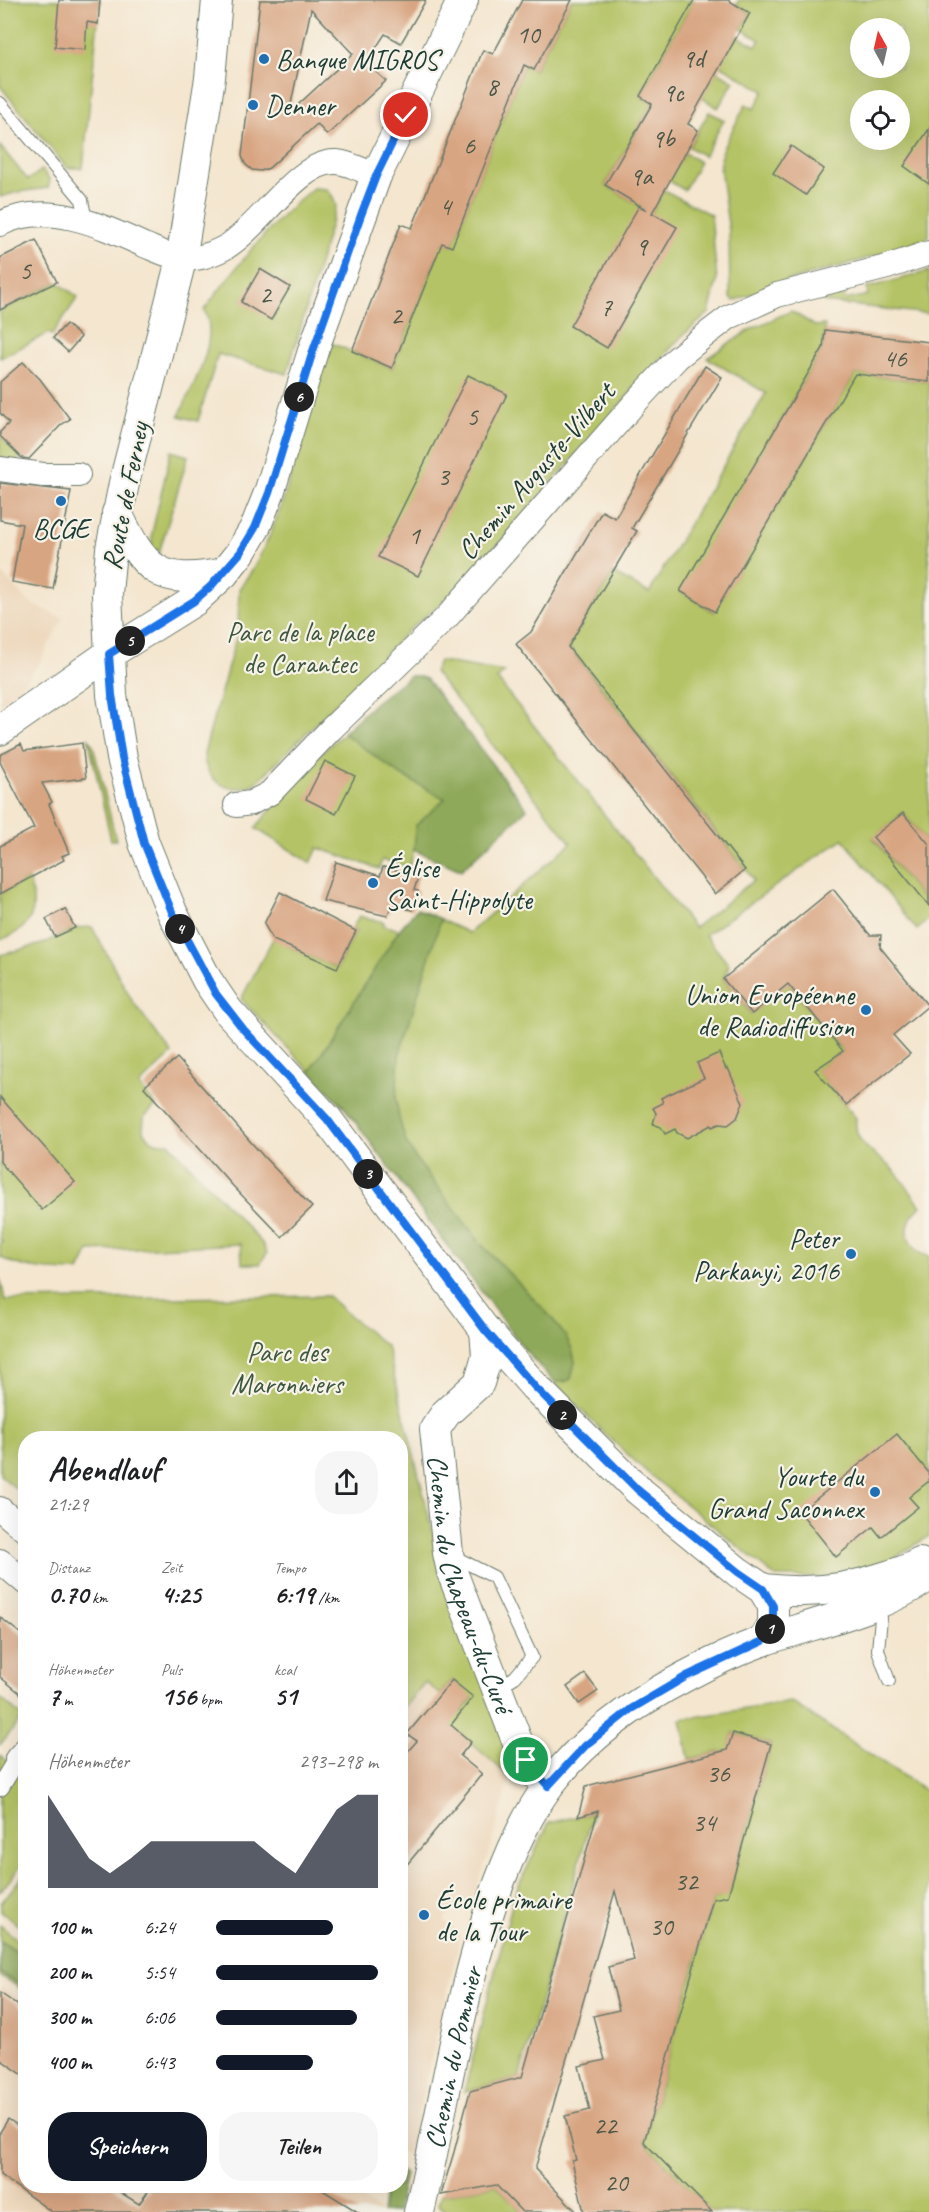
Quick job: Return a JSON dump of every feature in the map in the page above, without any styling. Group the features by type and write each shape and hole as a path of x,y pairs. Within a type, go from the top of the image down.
{"street":[{"name":"Route de Ferney","path":"217,0 210,78 181,260 117,513 111,549 108,584 112,695 122,758 144,843 172,912 207,980 244,1030 327,1119 485,1330 535,1387 638,1490 738,1572 763,1589"},
{"path":"0,730 109,654 194,601 224,573 240,553 255,528 269,493 313,351 376,176 463,0"},
{"path":"0,224 9,219 33,215 53,215 86,221 181,260 227,247 248,230 301,177 315,168 327,163 338,162 376,176"},
{"name":"Chemin Auguste-Vilbert","path":"236,805 251,803 270,793 331,729 447,617 635,403 677,358 708,333 729,317 777,295 887,267 929,253"},
{"path":"0,469 43,475 78,475"},
{"path":"117,513 129,540 148,565 157,571 182,578 198,578 224,573"},
{"path":"485,1330 487,1356 479,1383 504,1381 535,1387"},
{"name":"Chemin du Chapeau-du-Curé","path":"479,1383 446,1413 435,1429 448,1553 458,1590 526,1760 548,1786"},
{"path":"0,1509 18,1524"},
{"path":"763,1589 793,1593 834,1590 861,1585 911,1569 929,1557"},
{"path":"0,1561 18,1576"},
{"name":"Chemin du Pommier","path":"419,2212 454,2047 483,1928 517,1839 548,1786 591,1739 638,1704 687,1676 763,1641 878,1604 929,1576"},
{"path":"763,1589 773,1606 773,1624 763,1641"},
{"path":"0,1787 18,1764"}],"lane":[{"path":"0,103 82,200 86,221"},
{"path":"448,1553 494,1577 532,1658 515,1677 497,1688"},
{"path":"878,1604 881,1618 878,1650 889,1681"}],"shaded area":[{"path":"0,572 30,603 63,618 39,664 20,687 0,704"},
{"name":"École primaire de la Tour","path":"425,1682 456,1707 445,1720 510,1777 492,1843 469,1910 455,1905 444,1920 461,1935 408,2155 409,1748 408,1703"},
{"path":"0,1986 18,1998 18,2193 354,2193 382,2212 0,2212"}],"green space":[{"path":"0,0 100,0 83,168 67,168 0,86"},
{"name":"Parc de la place de Carantec","path":"572,0 694,0 640,96 652,104 605,185 652,213 664,190 711,215 717,280 709,313 681,337 492,552 443,602 412,627 256,783 238,788 221,784 209,772 204,753 238,631 239,589 253,569 270,535 283,501 331,343 392,368 436,258 438,242 452,246 524,65 534,70"},
{"path":"739,0 928,0 926,3 929,6 929,237 900,249 787,281 734,301 730,297 729,231 720,168 722,150 746,104 754,109 764,91 720,65 737,36 756,46 760,40 741,29 750,13 736,5"},
{"path":"717,71 734,81 718,108 702,98"},
{"path":"709,112 724,120 704,156 689,147"},
{"path":"0,146 28,180 42,170 50,180 48,188 0,197"},
{"path":"685,153 700,162 684,190 669,181"},
{"path":"313,188 327,189 336,206 287,374 218,354 198,421 179,416 197,378 207,349 208,322 204,310 268,230"},
{"path":"929,271 929,314 824,302 825,299 843,294 846,300 868,295 867,288"},
{"path":"57,282 78,297 52,335 49,333 0,358 0,311"},
{"path":"791,311 815,326 825,325 823,348 681,591 714,612 855,374 929,382 929,844 903,813 873,838 929,906 929,919 917,930 843,839 705,935 729,965 723,979 751,1014 788,984 843,1051 816,1070 856,1118 857,1134 861,1141 897,1174 921,1206 911,1218 908,1237 917,1251 929,1256 929,1536 890,1561 842,1578 776,1577 649,1474 604,1433 524,1349 345,1108 241,999 275,935 288,946 337,968 356,931 352,929 359,916 384,922 383,925 399,930 417,909 469,933 571,843 434,672 439,661 504,672 497,679 694,928 754,880 565,642 578,631 613,573 649,593 766,393 707,358 751,329"},
{"path":"0,436 21,457 15,462 0,459"},
{"path":"171,451 188,456 159,553 153,547 152,533"},
{"path":"410,676 426,679 527,809 461,870 414,850 409,867 382,860 379,869 318,848 311,863 255,828 320,754"},
{"path":"410,676 426,679 527,809 461,870 414,850 416,825 445,799 401,775 343,733 377,701"},
{"path":"88,737 93,745 116,840 111,840"},
{"path":"28,879 33,900 31,917 20,930 0,940 0,894"},
{"path":"417,909 441,919 399,1056 396,1098 406,1142 416,1159 482,1245 551,1317 566,1337 575,1362 571,1379 564,1382 554,1382 524,1349 345,1108 310,1072 399,930"},
{"path":"92,927 133,1002 172,1054 139,1085 156,1106 144,1117 143,1131 154,1142 169,1143 262,1243 267,1253 260,1264 242,1264 241,1244 89,1251 79,1271 28,1267 0,1257 0,1243 3,1242 0,1239 0,955 42,944 75,928"},
{"name":"Parc des Maronniers","path":"0,1277 5,1300 328,1296 387,1347 408,1431 18,1431 18,1490 0,1475"},
{"name":"Parc des Maronniers","path":"408,1432 444,1577 506,1740 510,1777 445,1720 462,1712 473,1698 452,1680 440,1694 425,1682 408,1703"},
{"path":"0,1698 18,1713 18,1723 0,1745"},
{"path":"791,1702 929,1793 929,2212 712,2212 644,2142 713,1899 728,1895 771,1744 733,1733 728,1750 689,1759 681,1719"},
{"path":"0,1755 18,1771 18,1870 0,1892"},
{"path":"593,1813 519,2078 464,2092 515,1893 549,1823"},
{"path":"18,1882 18,1925 1,1911 1,1903"},
{"path":"0,1925 18,1940 18,1987 0,1975"},
{"path":"0,1941 18,1953 18,1984 0,1972"},
{"path":"496,2185 522,2212 448,2212 438,2205 441,2195"},
{"path":"385,2193 401,2193 397,2212 382,2212"}],"building":[{"path":"59,0 100,0 98,24 87,22 85,50 55,47"},
{"path":"260,0 426,0 401,43 385,34 366,63 386,81 327,135 317,124 269,168 261,171 252,170 245,164 242,156","holes":["311,9 353,54 289,113"]},
{"path":"522,0 572,0 534,70 524,65 452,247 442,243 392,368 352,351 401,224 412,228 483,50 493,54"},
{"path":"694,0 728,0 750,13 688,124 698,130 652,213 677,227 607,348 570,326 639,206 647,210 605,185 652,104 640,96"},
{"path":"929,129 929,184 904,166"},
{"path":"791,146 824,169 806,195 773,173"},
{"path":"36,240 57,282 0,310 0,258"},
{"path":"260,269 290,287 271,320 241,302"},
{"path":"66,324 81,337 68,352 53,338"},
{"path":"825,330 929,342 929,382 855,374 715,612 680,591 823,348"},
{"path":"23,362 40,379 70,419 61,425 29,459 22,458 0,436 0,432 9,423 0,413 0,382"},
{"path":"705,366 722,377 632,528 637,531 568,647 745,870 715,894 516,644 531,632 602,511 615,518"},
{"path":"468,375 507,394 418,576 378,557"},
{"path":"0,483 71,491 53,589 12,582 22,524 0,520"},
{"path":"82,743 86,778 42,783 52,802 49,804 69,853 62,856 64,860 0,894 0,846 34,828 0,762 0,755 21,744 24,751"},
{"path":"325,761 355,776 336,814 306,799"},
{"path":"903,813 929,844 929,906 873,837"},
{"name":"Église Saint-Hippolyte","path":"336,862 380,876 383,867 419,875 414,890 418,891 412,910 393,905 387,916 323,901"},
{"name":"Union Européenne de Radiodiffusion","path":"833,889 870,935 881,935 880,947 928,1006 893,1035 910,1054 846,1105 815,1070 843,1051 788,984 752,1014 723,979"},
{"path":"280,892 356,931 337,968 273,940 264,924"},
{"path":"65,909 75,928 55,937 46,919"},
{"path":"719,1053 743,1103 737,1118 728,1125 719,1124 712,1127 711,1125 687,1138 677,1133 675,1129 665,1134 661,1127 653,1124 656,1113 653,1108 663,1103 661,1098 704,1078 697,1063"},
{"path":"177,1058 264,1157 312,1207 282,1237 144,1087"},
{"path":"0,1097 75,1182 42,1210 0,1162"},
{"path":"897,1434 929,1473 929,1481 909,1497 918,1507 881,1537 873,1527 836,1557 800,1512"},
{"path":"0,1617 18,1632 18,1692 0,1677"},
{"path":"585,1674 598,1691 579,1704 567,1687"},
{"path":"452,1680 473,1697 451,1725 471,1742 460,1756 482,1774 408,1863 408,1751 417,1741 408,1733"},
{"path":"733,1733 771,1744 728,1896 713,1899 644,2142 712,2212 584,2212 572,2161 576,2160 565,2116 590,2110 579,2066 605,2060 593,2016 619,2010 608,1967 634,1960 615,1891 535,2169 577,2212 522,2212 496,2185 441,2195 470,2091 522,2077 598,1811 578,1817 586,1786 727,1750"},
{"path":"0,1993 18,2005 18,2071 0,2059"},
{"path":"8,2119 18,2126 18,2188 0,2175 0,2132"},
{"path":"25,2193 121,2193 139,2204 147,2193 327,2193 358,2212 52,2212"}],"place":[{"name":"Banque MIGROS","path":"264,59"},
{"name":"Denner","path":"253,105"},
{"name":"BCGE","path":"61,501"},
{"name":"Église Saint-Hippolyte","path":"373,883"},
{"name":"Union Européenne de Radiodiffusion","path":"866,1010"},
{"name":"Peter Parkanyi, 2016","path":"851,1254"},
{"name":"Yourte du Grand Saconnex","path":"875,1492"},
{"name":"École primaire de la Tour","path":"424,1915"}],"route":[{"path":"406,115 376,176 361,215 313,351 269,493 255,528 240,553 224,573 194,601 109,654 112,695 122,758 144,843 172,912 216,994 244,1030 327,1119 485,1330 535,1387 615,1469 738,1572 763,1589 773,1606 773,1624 763,1641 687,1676 631,1709 597,1734 548,1786 526,1760"}]}
